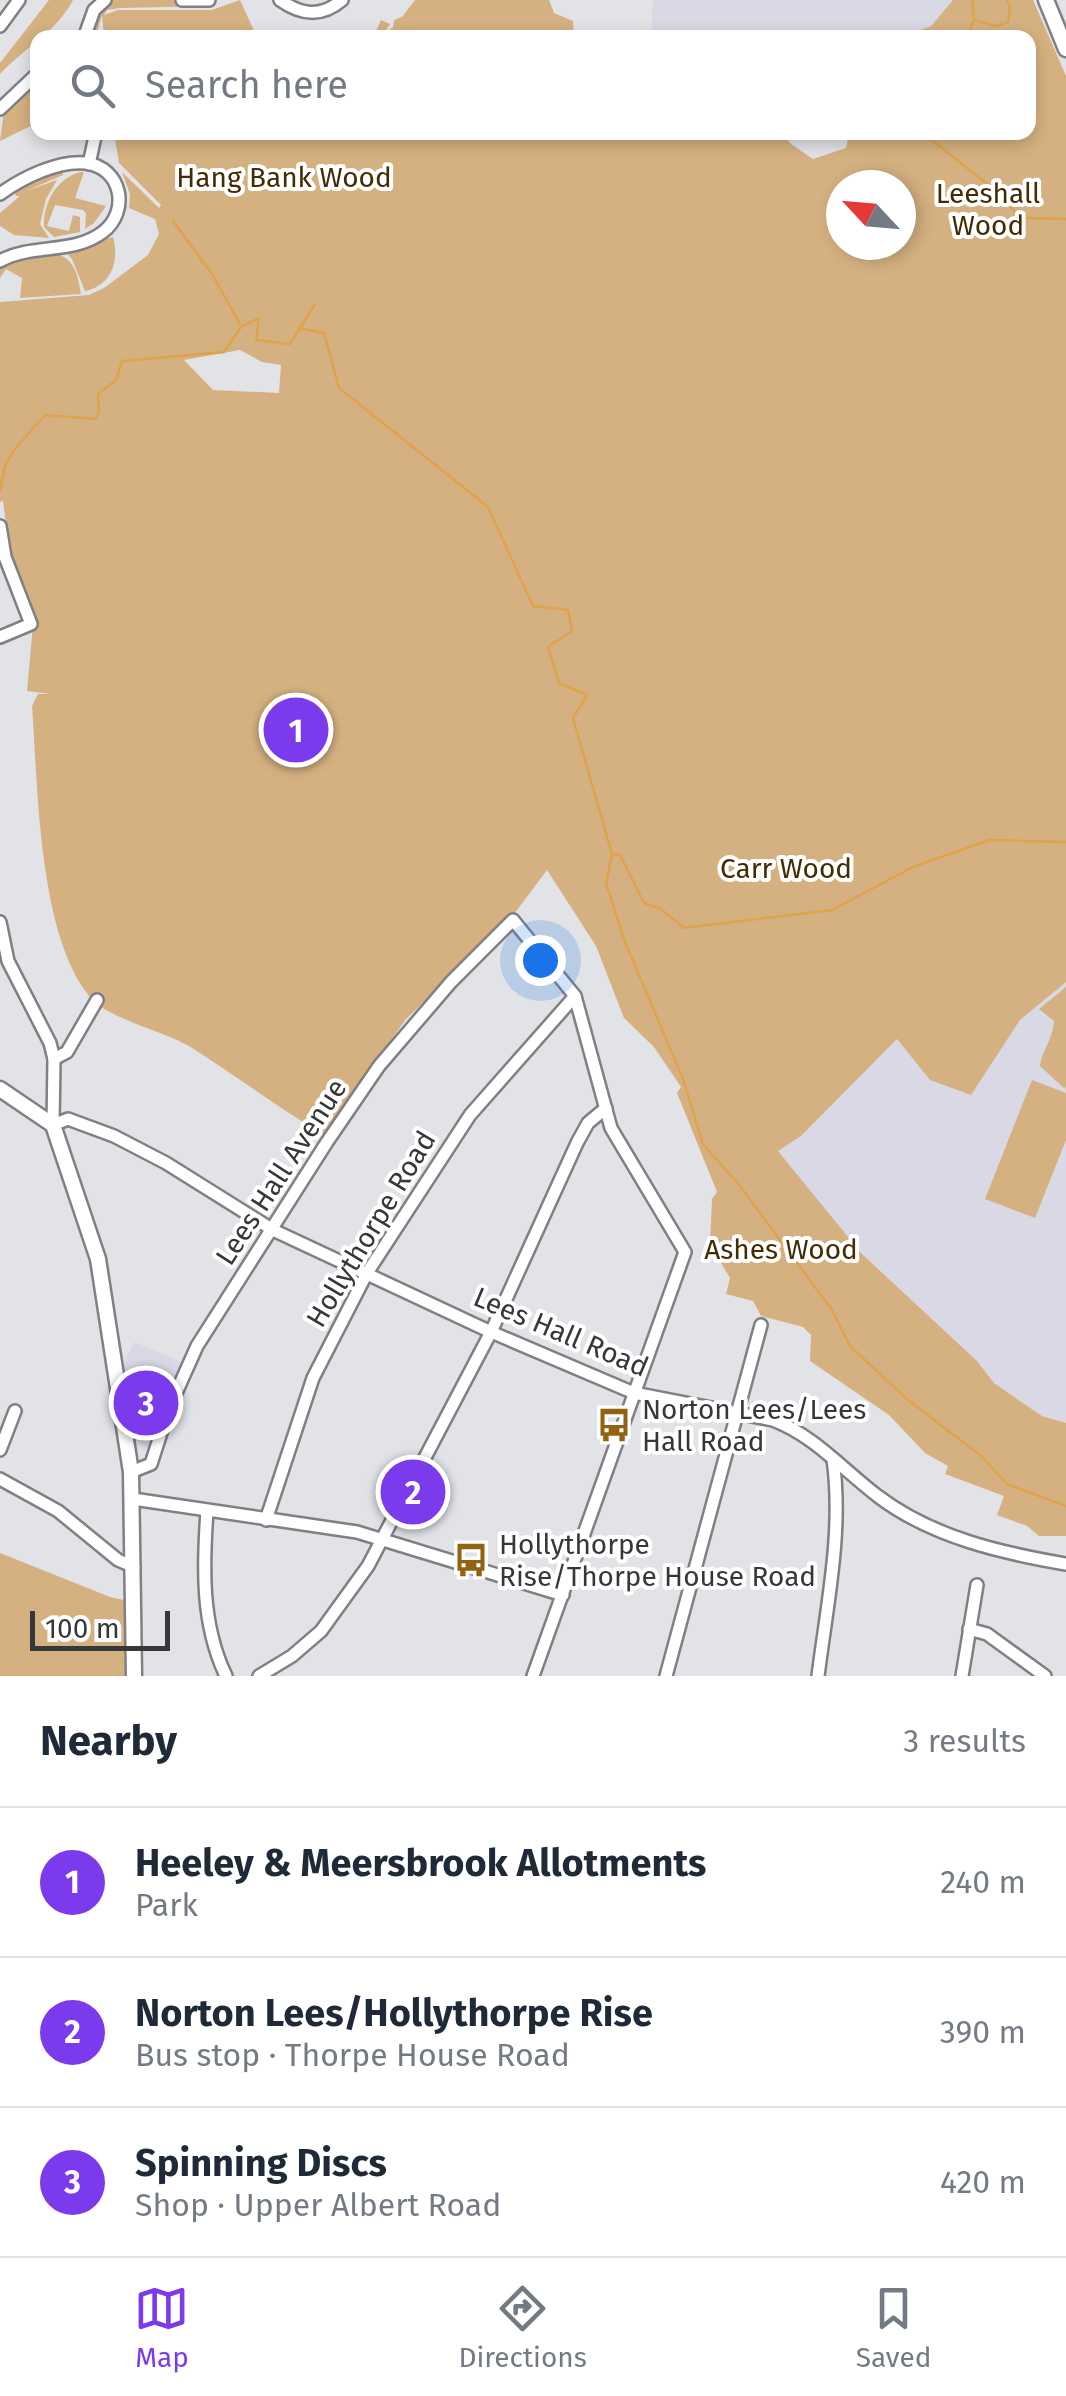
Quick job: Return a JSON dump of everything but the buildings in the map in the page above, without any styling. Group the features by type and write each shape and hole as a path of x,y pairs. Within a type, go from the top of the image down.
{"street":[{"path":"0,26 19,0"},
{"path":"87,30 94,10 105,0"},
{"path":"182,0 209,0"},
{"path":"283,1 301,13 316,13 331,9 342,0"},
{"path":"1046,0 1066,49"},
{"path":"0,108 30,80"},
{"path":"89,164 94,140"},
{"path":"0,194 48,170 89,164 112,178 120,194 119,208 104,231 88,241 27,250 0,261"},
{"path":"0,526 10,573 32,624 0,637"},
{"name":"Lees Hall Avenue","path":"131,1472 151,1464 168,1410 197,1346 327,1142 380,1066 451,982 513,920 575,996"},
{"path":"0,922 4,960 50,1043 54,1059 53,1126 98,1258 131,1472 134,1676"},
{"path":"533,1676 685,1252 611,1128 575,996"},
{"name":"Hollythorpe Road","path":"266,1520 313,1378 367,1273 470,1115 575,996"},
{"path":"54,1059 67,1052 96,1000"},
{"path":"0,1088 53,1126"},
{"path":"259,1676 292,1656 321,1631 368,1566 490,1332 577,1143 588,1123 606,1108"},
{"name":"Lees Hall Road","path":"53,1126 68,1119 114,1136 166,1163 274,1230 490,1332 634,1393 793,1428 890,1505 929,1526 976,1544 1062,1563"},
{"path":"666,1676 762,1325"},
{"path":"0,1450 15,1411"},
{"path":"818,1676 837,1523 833,1459"},
{"path":"0,1479 46,1503 118,1560 134,1568"},
{"path":"133,1500 357,1532 562,1595"},
{"path":"208,1512 204,1557 208,1625 226,1676"},
{"path":"962,1676 977,1585"},
{"path":"970,1629 987,1634 1045,1676"}],"shaded area":[{"path":"653,0 953,0 931,26 920,30 651,30"},
{"path":"1066,982 1066,1423 1042,1416 994,1383 977,1361 862,1254 778,1151 801,1136 897,1038 930,1080 996,1054 1020,1020"},
{"path":"134,1342 189,1365 156,1453 143,1446 121,1371"}],"green space":[{"path":"49,0 73,0 50,30 30,30 30,47 0,74 0,63"},
{"path":"110,0 172,0 218,6 120,8 107,10 104,15 118,10 212,10 240,0 254,30 103,30 102,15 98,30 90,30 95,13"},
{"path":"415,0 549,0 554,13 573,21 574,30 389,30 394,20 402,17"},
{"path":"953,0 1033,0 1066,76 1066,982 1020,1020 971,1095 930,1080 897,1039 801,1136 778,1151 862,1254 977,1361 994,1383 1042,1416 1066,1423 1066,1536 1039,1536 1027,1526 997,1515 1004,1496 945,1474 948,1466 925,1453 889,1415 810,1361 811,1335 803,1327 761,1316 753,1301 726,1294 730,1278 710,1245 712,1199 717,1192 677,1093 681,1087 654,1047 624,1018 596,946 547,870 511,918 406,1019 323,1134 189,1046 112,1013 93,1000 75,974 51,902 39,818 32,706 38,694 51,694 27,691 33,625 9,547 3,501 0,502 0,302 89,295 148,255 159,234 155,219 129,208 130,194 122,172 159,208 161,205 119,163 115,140 788,140 813,159 846,148 848,140 1036,140 1036,30 920,30 931,26","holes":["240,350 262,362 281,365 279,393 213,390 184,360"]},
{"path":"381,20 390,24 386,30 376,30"},
{"path":"30,86 30,126 0,141 4,111"},
{"path":"63,169 63,175 26,191 57,180 46,199 40,224 49,238 14,235 0,226 0,213 20,196 12,190"},
{"path":"84,172 75,198 106,206 85,229 83,210 55,205 47,226 69,231 73,215 80,217 80,232 54,237 44,227 49,201 64,180"},
{"path":"113,237 115,255 111,271 101,284 85,291 66,252"},
{"path":"44,252 61,256 72,264 81,294 20,298 22,278 6,269 0,278 0,266 7,261"},
{"path":"1066,987 1065,1089 1040,1066 1054,1021 1039,1009"},
{"path":"1032,1080 1066,1093 1066,1140 1035,1218 985,1199"},
{"path":"0,1553 128,1601 126,1676 0,1676"}],"waterway":[{"path":"972,0 974,18"},
{"path":"970,30 974,20 996,26 1008,22 1007,0"},
{"path":"929,140 1000,194 1020,218 1066,219"},
{"path":"173,221 212,274 240,324"},
{"path":"0,490 5,466 14,450 45,415 95,419 99,413 98,394 116,380 122,361 224,352 241,327 259,318 256,340 290,344 315,304"},
{"path":"298,328 324,333 339,388 488,507 533,606 568,610 572,631 548,647 559,683 587,695 573,718 612,854 606,883 625,942 683,1079 703,1144 740,1186 832,1310 850,1346 908,1400 980,1455 1007,1484 1066,1506"},
{"path":"612,854 620,855 644,903 661,909 684,928 832,910 913,867 989,840 1066,842"}],"place":[{"name":"Heeley & Meersbrook Allotments","path":"296,730"},
{"name":"Spinning Discs","path":"146,1403"},
{"name":"Norton Lees/Lees Hall Road","path":"614,1425"},
{"name":"Norton Lees/Hollythorpe Rise","path":"413,1492"},
{"name":"Hollythorpe Rise/Thorpe House Road","path":"471,1560"}],"park label":[{"name":"Hang Bank Wood","path":"284,177"},
{"name":"Leeshall Wood","path":"988,209"},
{"name":"Carr Wood","path":"786,868"},
{"name":"Ashes Wood","path":"781,1249"}]}
